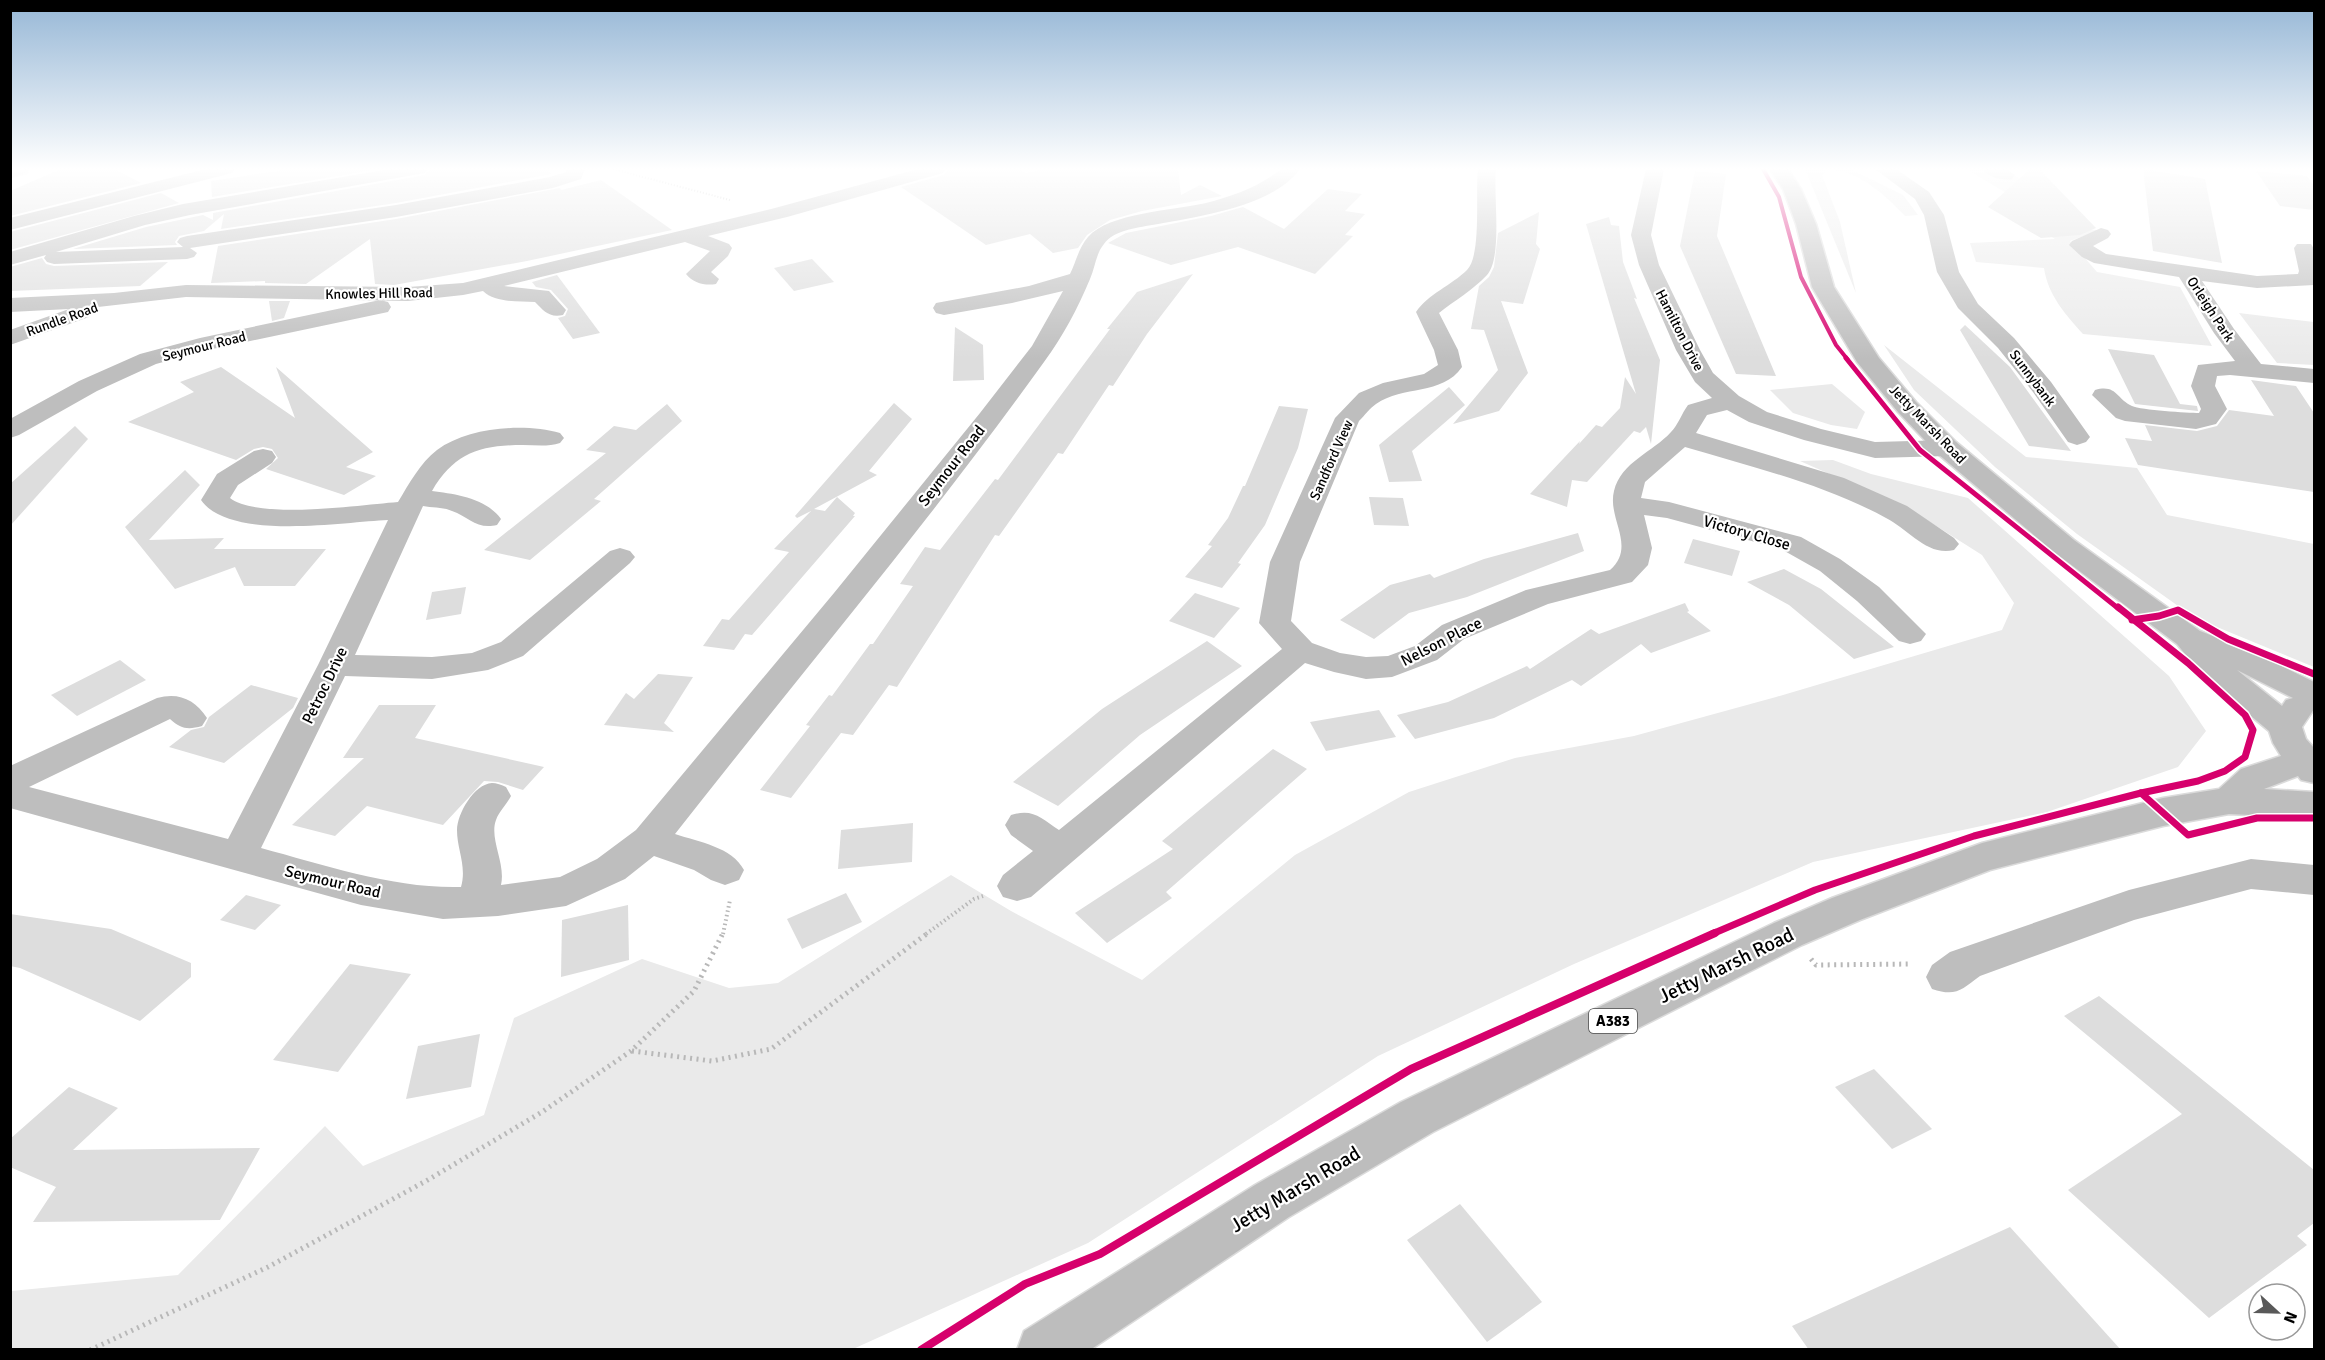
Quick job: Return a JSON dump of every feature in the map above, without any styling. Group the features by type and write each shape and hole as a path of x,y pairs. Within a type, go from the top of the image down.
{"main road":[{"name":"Jetty Marsh Road","path":"1808,232 1823,287 1869,362 1947,448 2064,546 2187,637 2214,668 2285,726"},
{"name":"Jetty Marsh Road","path":"2187,637 2238,657 2314,695"},
{"path":"2229,801 2254,778 2309,766 2290,743 2285,726 2297,708 2314,704"},
{"name":"Jetty Marsh Road","path":"1043,1350 1262,1208 1418,1117 1788,934 1846,909 1982,857 2163,812 2229,801 2314,805"}],"street":[{"path":"10,259 99,232"},
{"path":"185,232 186,291"},
{"path":"10,259 187,248 275,232"},
{"name":"Knowles Hill Road","path":"18,335 16,305 114,300 186,291 408,294 444,292 702,232"},
{"name":"Seymour Road","path":"10,795 361,890 443,903 498,902 566,891 611,869 649,840 1038,354 1064,312 1094,242 1104,232"},
{"name":"Sandford View","path":"1301,650 1275,623 1286,562 1348,418 1368,398 1392,388 1432,380 1450,367 1446,350 1427,312 1479,271 1488,232"},
{"name":"Hamilton Drive","path":"1642,232 1648,265 1688,350 1704,377 1730,400 1758,417 1813,435 1875,450 1947,448"},
{"name":"Sunnybank","path":"1938,232 1948,272 1969,308 2014,352 2077,437"},
{"name":"Orleigh Park","path":"2101,234 2079,245 2101,259 2186,272 2225,333 2253,369"},
{"path":"688,236 722,248 721,252 697,274 708,279"},
{"path":"2186,272 2257,282 2306,280 2310,271 2304,248"},
{"path":"944,308 982,303 1050,288 1080,278"},
{"path":"484,284 503,293 541,296 555,309"},
{"name":"Seymour Road","path":"10,430 88,386 148,359 200,345 384,307 404,300 408,294"},
{"name":"Rundle Road","path":"18,335 114,300"},
{"path":"1985,323 2016,321"},
{"name":"Orleigh Park","path":"2104,395 2125,413 2196,421 2207,419 2214,409 2203,386 2206,370 2253,369 2314,376"},
{"name":"Nelson Place","path":"1301,650 1334,662 1366,668 1392,666 1426,653 1453,632 1537,597 1621,576 1632,565 1637,548 1627,493 1632,479 1649,462 1681,437 1697,410 1730,400"},
{"name":"Petroc Drive","path":"237,858 334,665 411,503 426,478 446,455 489,439 517,436 551,438"},
{"path":"1681,437 1834,484 1897,512 1944,544"},
{"path":"263,457 227,480 215,500 227,509 244,515 280,518 411,503 459,502 487,519"},
{"name":"Victory Close","path":"1628,504 1679,513 1791,543 1830,565 1869,594 1910,634"},
{"path":"334,665 432,668 477,663 512,649 620,557"},
{"path":"1017,886 1301,650"},
{"path":"10,781 169,706 175,706 190,718"},
{"path":"475,902 483,877 482,861 474,832 480,811 494,796"},
{"path":"1024,825 1060,849"},
{"path":"649,840 708,860 725,870"},
{"path":"1956,971 2128,906 2251,874 2314,880"}],"path":[{"path":"90,1350 268,1267 426,1181 542,1112 631,1050 694,991 723,935 732,892 725,870"},
{"path":"631,1050 712,1061 771,1049 974,898 1017,886"},
{"path":"1788,934 1816,964 1956,971"}],"shaded area":[{"path":"1831,232 1842,232 1856,293"},
{"path":"2045,232 2093,232 2070,241 2097,272 2180,287 2212,346 2083,334 2053,295 2044,268 1976,262 1970,243 2055,239"},
{"path":"2239,313 2314,322 2314,365 2277,363"},
{"path":"1884,345 2026,457 2137,468 2167,515 2314,544 2314,667 2195,618 2077,534 1995,467 1914,390"},
{"path":"1832,384 1865,412 1857,429 1831,425 1793,413 1770,390"},
{"path":"1833,460 1871,474 1968,498 2169,676 2206,731 2178,767 2047,812 1813,862 1574,964 1378,1056 1088,1243 853,1349 11,1350 11,1291 178,1275 325,1126 363,1166 484,1115 514,1018 642,959 729,988 778,983 951,875 1011,911 1142,980 1295,855 1409,792 1515,758 1634,736 1776,697 2002,630 2014,603 1982,555 1911,510 1800,461"}],"building":[{"path":"10,232 73,232 10,250"},
{"path":"128,232 197,232 179,236 175,242 177,245 73,249"},
{"path":"307,232 660,232 527,261 394,285 375,284 370,239 306,284 265,283 265,281 211,283 218,246"},
{"path":"968,232 1091,232 1078,248 1053,253 1030,234 986,245"},
{"path":"1347,232 1345,235 1353,236 1315,274 1238,247 1171,265 1108,243 1126,233"},
{"path":"1537,232 1536,244 1540,249 1523,304 1501,301 1528,373 1499,411 1453,424 1498,370 1484,330 1471,329 1479,286 1489,277 1494,267 1498,233"},
{"path":"1588,232 1620,232 1623,262 1637,299 1634,298 1660,360 1651,444 1646,427 1640,433 1634,431 1587,482 1572,480 1567,507 1530,494 1596,425 1602,427 1620,408 1625,377 1636,394"},
{"path":"1683,232 1718,232 1717,236 1776,376 1736,374 1680,246"},
{"path":"2032,232 2086,232 2080,235 2041,238"},
{"path":"2151,232 2216,232 2222,263 2153,251"},
{"path":"42,258 46,264 54,266 168,262 140,286 10,291 10,267"},
{"path":"812,259 834,282 794,291 774,268"},
{"path":"1193,274 1147,334 1113,386 1109,385 1063,454 1058,453 999,536 995,535 897,687 889,685 853,735 841,733 791,798 760,790 810,726 806,725 829,695 832,696 870,644 873,644 913,586 900,584 925,547 940,550 995,479 998,480 1110,329 1107,329 1137,292"},
{"path":"557,275 600,333 573,339 558,318 565,316 568,309 551,290 536,287 532,282"},
{"path":"269,301 290,301 284,318 272,321"},
{"path":"1965,325 2010,367 2071,451 2029,446 1960,330"},
{"path":"955,327 983,345 984,380 953,381"},
{"path":"2108,349 2154,355 2180,404 2197,406 2198,411 2135,404"},
{"path":"221,367 295,418 276,367 373,452 346,467 376,476 344,495 266,469 278,458 272,449 263,447 254,449 236,460 128,422 194,392 180,382"},
{"path":"2251,380 2296,386 2314,413 2314,492 2138,465 2125,438 2152,441 2145,425 2197,431 2217,426 2229,410 2274,416"},
{"path":"1449,387 1465,405 1412,451 1422,481 1389,482 1379,445"},
{"path":"894,403 912,419 869,471 877,475 814,509 825,511 837,497 855,513 853,516 855,516 752,635 745,634 734,650 703,646 722,619 729,620 789,552 774,549 811,511 797,518 795,516"},
{"path":"667,404 682,421 594,499 601,501 530,560 484,550 606,453 586,450 614,426 636,430"},
{"path":"1279,406 1308,409 1298,448 1265,525 1238,563 1241,564 1222,588 1185,577 1212,546 1208,545 1228,518 1245,486"},
{"path":"75,426 88,439 10,526 10,484"},
{"path":"185,470 200,485 149,540 224,538 214,549 326,549 295,586 244,586 235,567 175,589 125,527"},
{"path":"1369,497 1403,498 1409,526 1374,525"},
{"path":"1578,533 1584,551 1467,597 1409,613 1374,639 1340,620 1390,585 1430,574 1434,578 1484,559"},
{"path":"1693,539 1740,551 1732,576 1684,563"},
{"path":"1784,569 1821,589 1894,647 1854,659 1789,605 1747,582"},
{"path":"466,587 461,614 426,620 432,592"},
{"path":"1195,593 1240,608 1214,638 1169,621"},
{"path":"1685,603 1689,611 1687,612 1711,631 1651,653 1641,644 1581,686 1572,680 1494,718 1415,739 1397,715 1448,702 1527,666 1530,669 1591,629 1599,634"},
{"path":"1207,641 1242,666 1140,735 1058,806 1013,782 1102,709"},
{"path":"120,660 146,680 77,716 51,695"},
{"path":"658,674 693,677 664,723 674,732 604,725 626,693 634,699"},
{"path":"251,685 298,698 293,708 224,763 169,747 191,730 204,727 209,717"},
{"path":"379,705 436,705 415,738 544,767 523,790 498,782 484,781 443,825 367,806 335,836 292,825 364,758 343,758"},
{"path":"1379,710 1396,737 1326,751 1310,722"},
{"path":"1273,749 1307,769 1166,892 1172,898 1107,943 1075,913 1173,849 1162,841"},
{"path":"913,823 912,862 838,869 841,830"},
{"path":"846,893 862,922 802,949 787,919"},
{"path":"246,895 281,905 255,930 220,920"},
{"path":"628,905 629,960 561,977 562,920"},
{"path":"10,914 111,929 191,963 191,977 140,1021 20,968 10,966"},
{"path":"350,964 411,974 338,1072 273,1060"},
{"path":"2099,996 2314,1170 2314,1223 2297,1236 2307,1245 2257,1282 2247,1282 2247,1290 2209,1318 2068,1190 2182,1114 2064,1016"},
{"path":"480,1034 471,1087 406,1099 418,1046"},
{"path":"1874,1069 1932,1129 1892,1149 1835,1087"},
{"path":"69,1087 118,1108 73,1150 260,1148 220,1220 33,1222 56,1187 10,1167 10,1139"},
{"path":"1460,1204 1542,1302 1487,1342 1407,1240"},
{"path":"2010,1227 2121,1350 1809,1350 1792,1326"}],"cycle path":[{"path":"921,1350 1025,1284 1100,1254 1411,1069 1689,944 1815,890 1974,836 2141,793 2198,781 2225,771 2245,757 2253,730 2245,715 2188,663 1920,450 1836,345 1801,277 1789,232"},
{"path":"2132,620 2159,616 2178,610 2228,639 2314,674"},
{"path":"2141,793 2188,835 2257,818 2314,818"}]}
